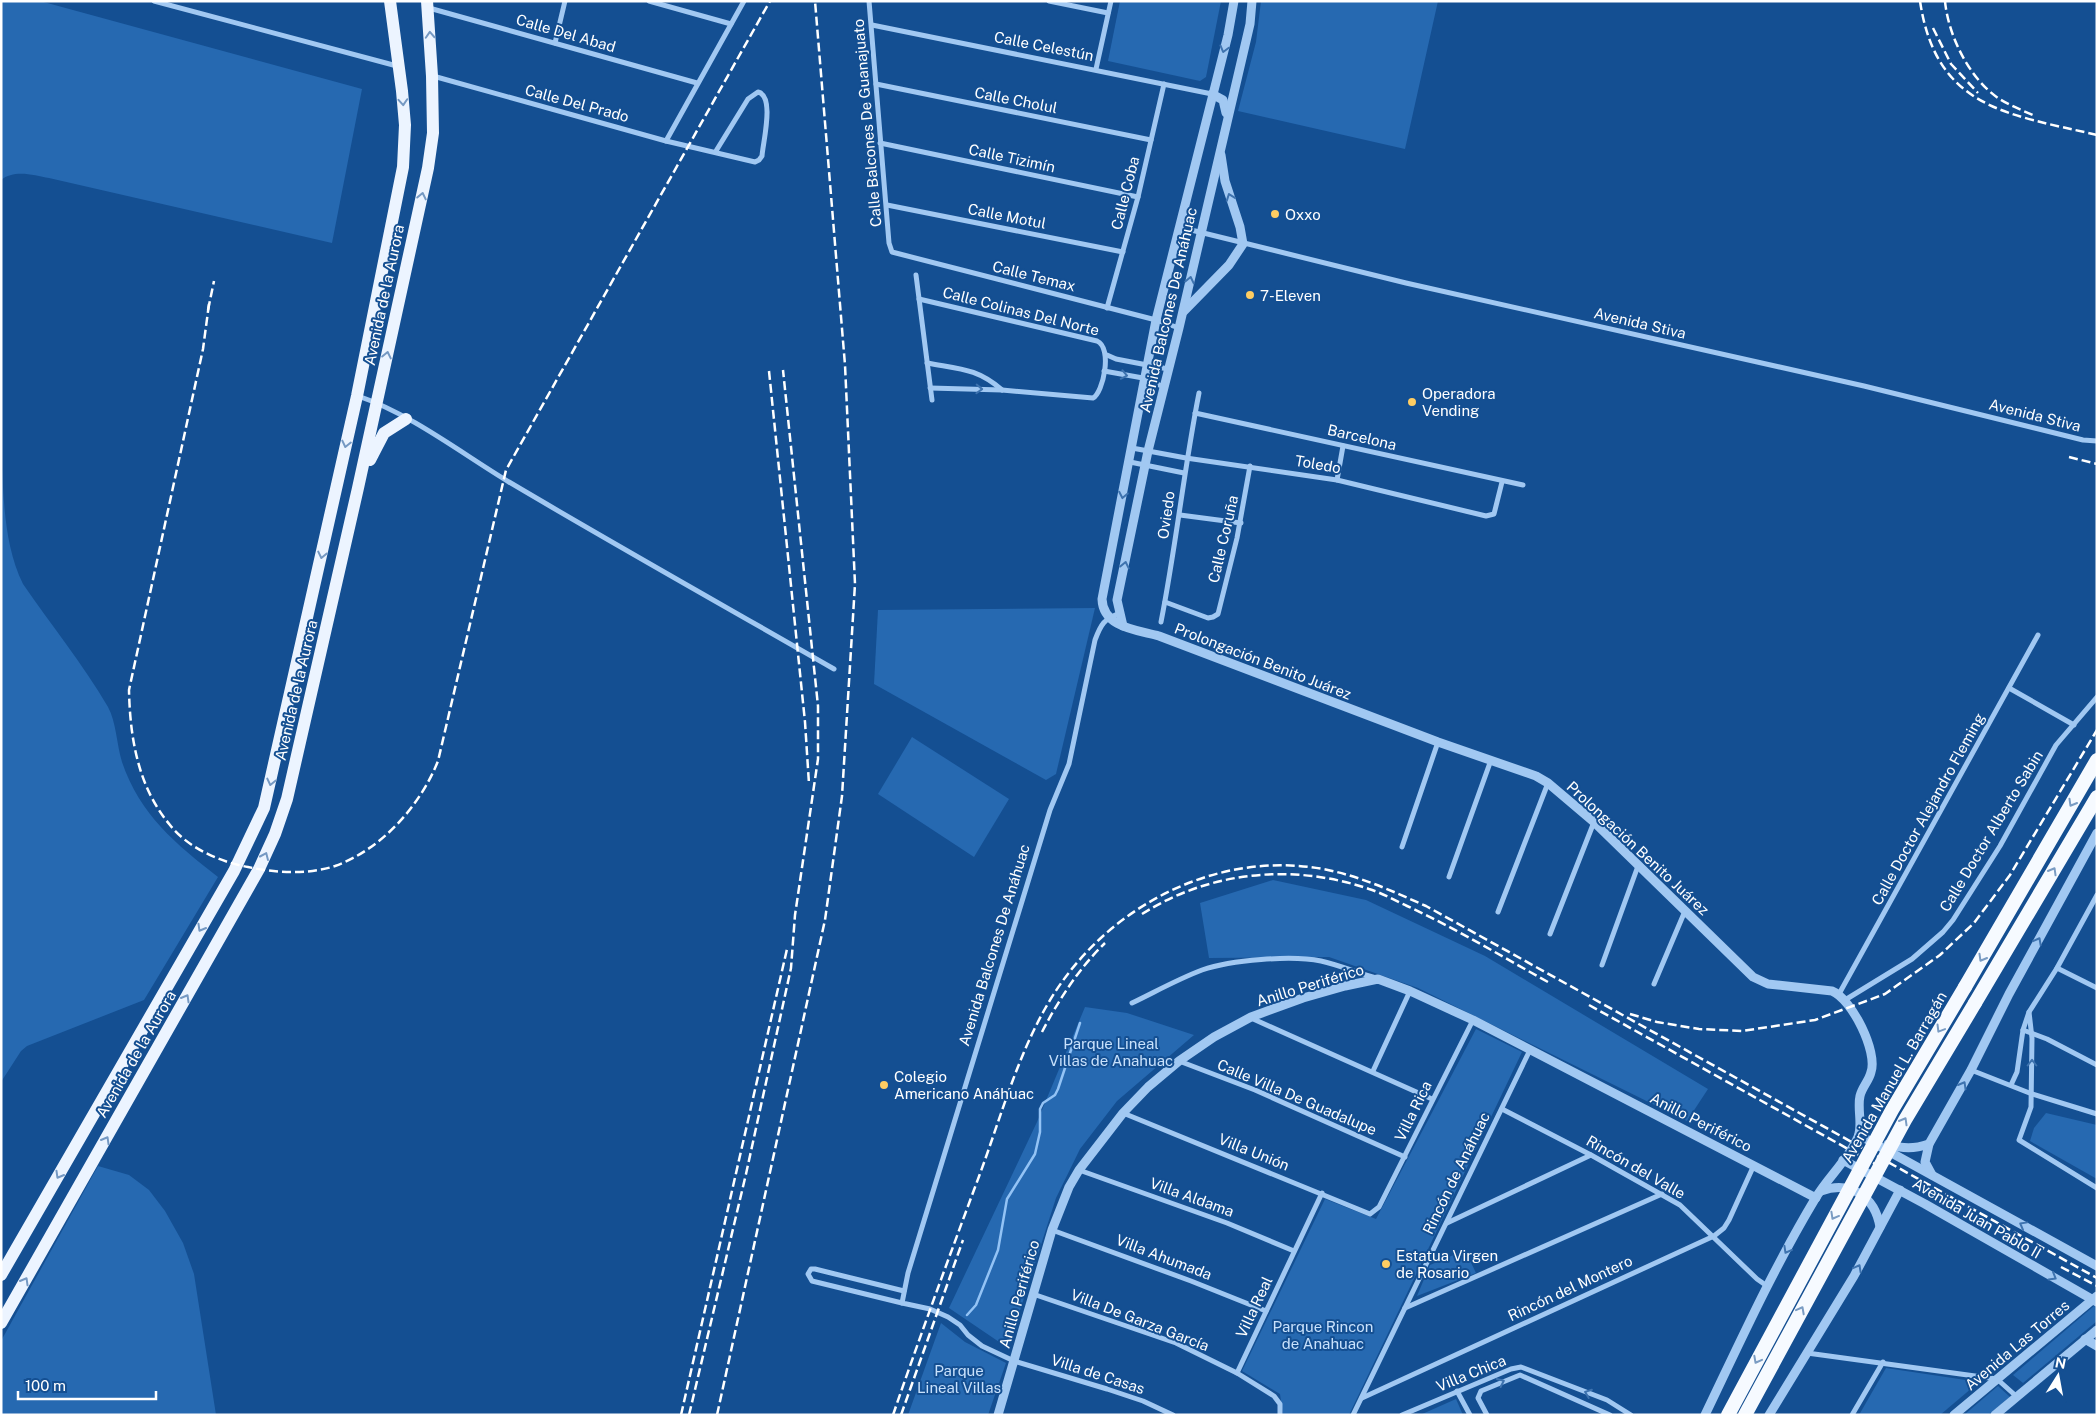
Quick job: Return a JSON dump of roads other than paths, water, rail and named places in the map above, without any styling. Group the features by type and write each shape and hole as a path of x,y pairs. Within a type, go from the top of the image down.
{"highway":[{"name":"Avenida Manuel L. Barragán","path":"1728,1415 1892,1110 2097,760"},
{"name":"Avenida Manuel L. Barragán","path":"1745,1415 1904,1120 2097,797"}],"main road":[{"name":"Avenida de la Aurora","path":"1,1275 234,871 264,808 357,396 403,167 405,126 400,66 390,1"},
{"name":"Avenida de la Aurora","path":"1,1323 254,879 275,834 287,799 358,488 432,148 432,76 428,5"},
{"path":"358,488 381,438 395,425 406,419"}],"street":[{"path":"154,1 400,66"},
{"path":"555,43 565,1"},
{"path":"649,1 731,24"},
{"path":"666,140 744,1"},
{"name":"Calle Balcones De Guanajuato","path":"869,1 889,243"},
{"path":"1049,1 1108,13"},
{"path":"1096,69 1111,1"},
{"name":"Avenida Balcones De Anáhuac","path":"902,1303 908,1274 1053,801 1069,764 1095,640 1100,628 1108,617 1102,599 1133,445 1146,365 1228,35 1234,1"},
{"name":"Avenida Balcones De Anáhuac","path":"1120,613 1117,600 1149,448 1250,24 1252,1"},
{"name":"Calle Del Abad","path":"428,5 697,83"},
{"name":"Calle Celestún","path":"872,25 1212,94"},
{"name":"Calle Del Prado","path":"432,76 666,140 755,162 761,159 768,108 763,93 756,93 748,99 716,151"},
{"name":"Calle Cholul","path":"876,84 1151,140"},
{"name":"Calle Coba","path":"1107,308 1138,197 1164,84"},
{"path":"1212,94 1220,97 1224,102 1226,112 1225,129"},
{"name":"Calle Tizimín","path":"880,143 1138,197"},
{"path":"1182,312 1229,265 1243,244 1240,227 1225,181 1220,147"},
{"name":"Calle Motul","path":"887,204 1123,252"},
{"name":"Avenida Stiva","path":"1179,228 1864,386 2097,443"},
{"name":"Calle Temax","path":"889,243 892,252 896,254 1156,320 1179,328"},
{"path":"916,275 932,400"},
{"name":"Calle Colinas Del Norte","path":"919,298 1098,341 1104,346 1107,354 1116,359 1168,369"},
{"path":"930,388 1002,390 1093,398 1099,392 1107,354"},
{"path":"927,362 982,375 1002,390"},
{"path":"1104,371 1144,378 1164,387"},
{"name":"Oviedo","path":"1161,622 1180,514 1186,458 1200,393"},
{"path":"357,396 377,402 509,482 834,669"},
{"name":"Barcelona","path":"1195,413 1502,482 1523,485"},
{"path":"1133,445 1149,448"},
{"path":"1337,480 1343,446"},
{"name":"Toledo","path":"1149,448 1186,458 1337,480 1486,516 1493,516 1495,512 1502,482"},
{"path":"1129,465 1184,473"},
{"name":"Calle Coruña","path":"1165,602 1208,618 1216,616 1240,523 1250,466"},
{"path":"1180,514 1240,523"},
{"path":"1108,617 1120,613 1123,626"},
{"name":"Prolongación Benito Juárez","path":"1108,617 1123,626 1160,636 1438,742 1536,776 1548,783 1594,822 1759,981 1768,984 1822,989 1842,997"},
{"name":"Calle Doctor Alejandro Fleming","path":"1842,997 2038,635"},
{"path":"2009,688 2074,725"},
{"name":"Calle Doctor Alberto Sabin","path":"1842,997 1912,960 1943,932 1953,920 2000,846 2056,745 2097,697"},
{"path":"1402,847 1438,742"},
{"path":"1449,877 1491,760"},
{"path":"1498,912 1548,783"},
{"path":"1550,934 1594,822"},
{"path":"1932,1175 1925,1162 1929,1144 1971,1070 2009,994 2097,833"},
{"path":"1602,965 1638,866"},
{"path":"2011,1085 2017,1072 2023,1030 2029,1012 2094,907 2097,895"},
{"path":"1654,984 1685,911"},
{"path":"1132,1003 1177,980 1204,970 1232,964 1270,960 1320,961 1378,979"},
{"path":"2057,968 2097,988"},
{"name":"Anillo Periférico","path":"998,1415 1052,1230 1069,1187 1079,1170 1123,1113 1148,1087 1179,1060 1214,1037 1251,1018 1303,998 1378,979 1410,991 1472,1020 1754,1165 1818,1194"},
{"path":"1372,1071 1410,991"},
{"path":"1705,1415 1767,1286 1818,1194 1859,1135 1860,1095 1871,1072 1871,1057 1857,1017 1842,997"},
{"path":"2029,1012 2032,1032 2031,1111 2019,1140 2029,1148 2097,1188"},
{"path":"1251,1018 1372,1071 1432,1100"},
{"name":"Villa Rica","path":"1374,1212 1379,1207 1405,1157 1472,1020"},
{"path":"2023,1030 2032,1032 2097,1065"},
{"name":"Rincón de Anáhuac","path":"1353,1415 1530,1050"},
{"name":"Calle Villa De Guadalupe","path":"1179,1060 1256,1090 1405,1157"},
{"path":"1971,1070 2032,1094 2097,1114"},
{"name":"Rincón del Valle","path":"1502,1108 1592,1155 1680,1205 1714,1236 1756,1279 1767,1286"},
{"name":"Villa Unión","path":"1123,1113 1322,1193 1366,1213 1374,1212"},
{"path":"1860,1124 1868,1136 1889,1145 1906,1149 1918,1148 1929,1144"},
{"name":"Avenida Juan Pablo II","path":"1859,1135 2097,1266"},
{"path":"1446,1223 1592,1155"},
{"name":"Avenida Juan Pablo II","path":"1842,1160 1900,1190 2095,1299"},
{"name":"Rincón del Montero","path":"1362,1398 1714,1236 1724,1228 1729,1220 1754,1165"},
{"name":"Villa Aldama","path":"1079,1170 1227,1223 1294,1251"},
{"path":"1818,1194 1838,1187 1845,1188 1862,1196 1874,1206 1880,1227"},
{"path":"1769,1415 1807,1353 1900,1190"},
{"name":"Villa Real","path":"1237,1373 1322,1193"},
{"path":"1405,1308 1662,1194"},
{"name":"Villa Ahumada","path":"1052,1230 1191,1281 1266,1311"},
{"path":"904,1291 816,1269 811,1269 808,1274 812,1281 930,1309 960,1325 968,1335 982,1346 1014,1361"},
{"path":"849,1291 852,1279"},
{"path":"882,1299 884,1287"},
{"name":"Villa De Garza García","path":"1033,1294 1176,1343 1237,1373"},
{"name":"Avenida Las Torres","path":"1954,1415 2095,1299"},
{"path":"1995,1415 2097,1330"},
{"path":"2085,1339 2097,1346"},
{"path":"1807,1353 1996,1379 2016,1396"},
{"name":"Villa de Casas","path":"1014,1361 1143,1401 1174,1415"},
{"path":"1852,1415 1883,1362"},
{"path":"1518,1368 1520,1375"},
{"name":"Villa Chica","path":"1402,1415 1518,1368 1527,1369 1614,1404 1631,1415"},
{"path":"1237,1373 1274,1396 1280,1404 1280,1415"},
{"name":"Villa Chica","path":"1487,1415 1478,1398 1480,1391 1520,1375 1610,1415"},
{"path":"1458,1391 1470,1415"},
{"path":"1610,1415 1614,1404"}],"waterway":[{"path":"967,1315 976,1305 998,1250 1007,1199 1035,1154 1040,1132 1040,1109 1043,1103 1055,1095 1058,1089 1080,1023"}],"railway":[{"path":"209,304 203,349 129,690 134,744 143,778 150,795 170,825 186,841 205,853 237,865 280,872 314,871 335,866 352,858 368,849 383,837 410,810 430,778 438,761 506,470 770,1"},
{"path":"717,1415 825,920 842,796 855,584 845,365 815,1"},
{"path":"1920,1 1929,37 1942,65 1960,85 1981,101 2006,112 2097,135"},
{"path":"1945,1 1950,28 1955,41 1978,79 1998,98 2033,115"},
{"path":"1933,28 1951,64 1978,93"},
{"path":"208,310 214,281"},
{"path":"689,1415 746,1174 791,968 795,915 818,759 818,706 783,370"},
{"path":"769,371 805,722 809,784"},
{"path":"2069,457 2097,464"},
{"path":"1630,1014 1657,1022 1699,1029 1742,1031 1815,1020 1885,994 1940,955 1974,923 2010,875 2097,730"},
{"path":"893,1415 1010,1088 1026,1046 1046,1007 1069,973 1096,942 1128,916 1163,894 1201,879 1240,869 1281,865 1323,869 1363,880 1426,906 2097,1278"},
{"path":"1142,914 1195,888 1224,880 1282,874 1311,876 1340,881 1383,895 1460,933 1548,982"},
{"path":"1042,1032 1070,985 1086,963 1105,943"},
{"path":"681,1415 787,949"},
{"path":"1589,1005 1884,1169"},
{"path":"901,1415 963,1240"},
{"path":"2061,1267 2097,1286"}],"place":[{"name":"Oxxo","path":"1275,214"},
{"name":"7-Eleven","path":"1250,295"},
{"name":"Operadora Vending","path":"1412,402"},
{"name":"Colegio Americano Anáhuac","path":"884,1085"},
{"name":"Estatua Virgen de Rosario","path":"1386,1264"}],"park label":[{"name":"Parque Lineal Villas de Anahuac","path":"1111,1052"},
{"name":"Parque Rincon de Anahuac","path":"1323,1334"},
{"name":"Parque Lineal Villas","path":"959,1378"}]}
